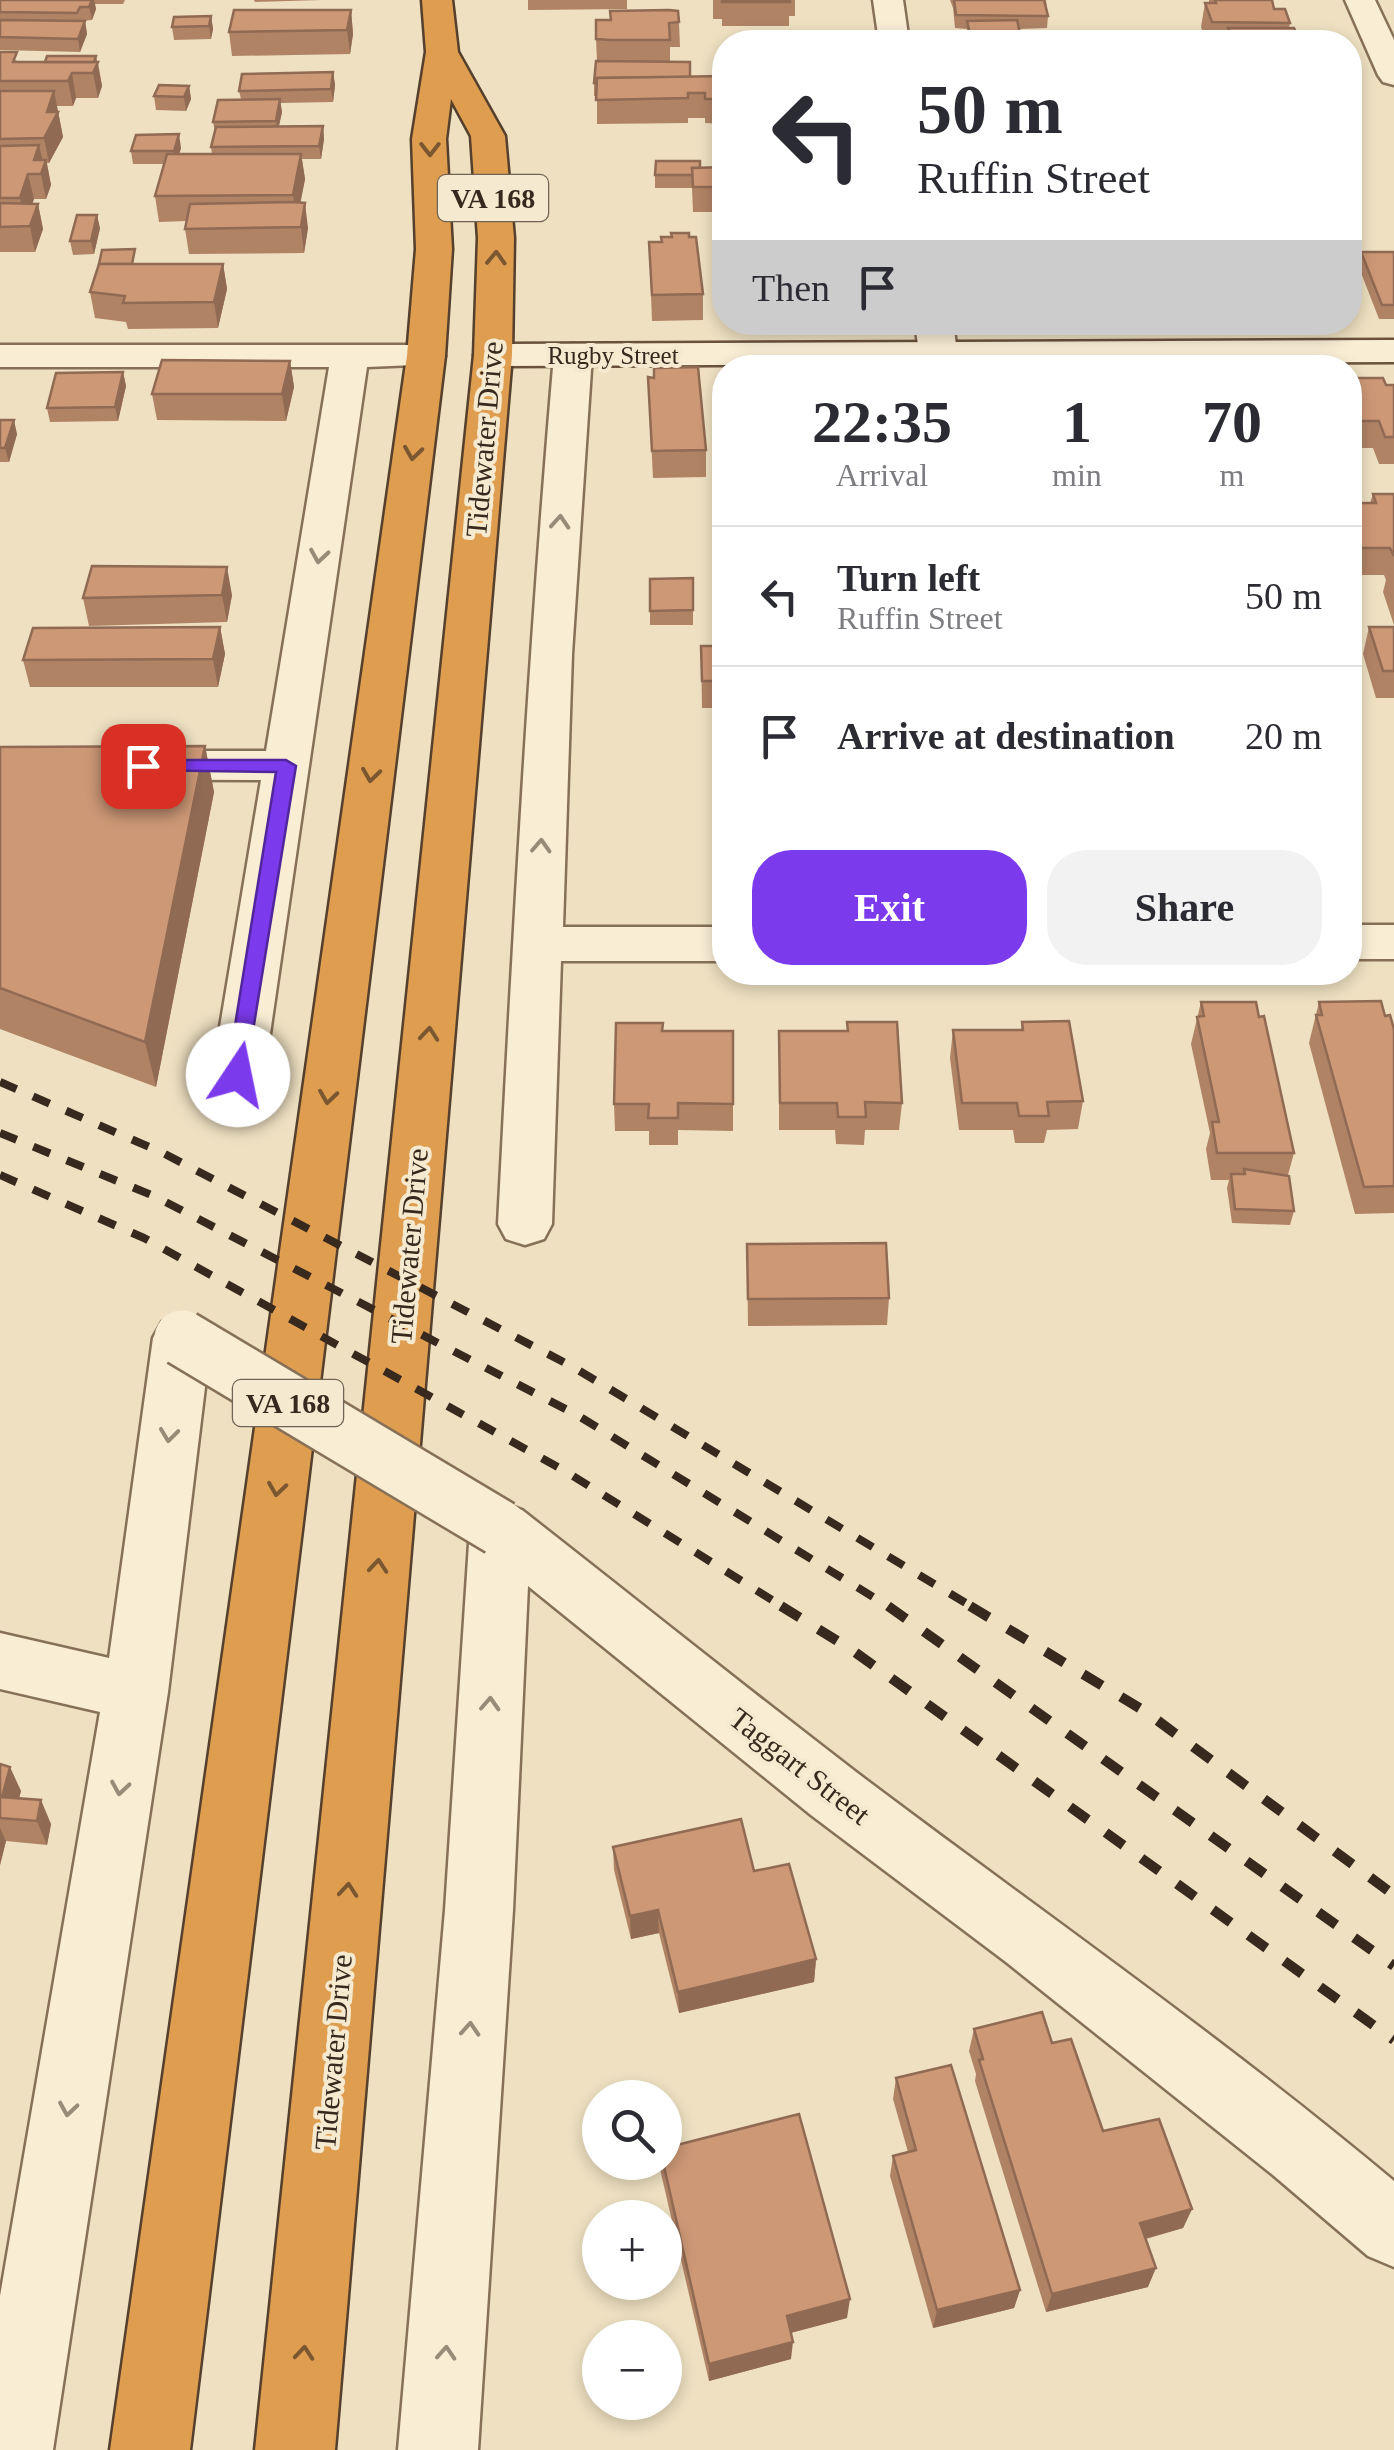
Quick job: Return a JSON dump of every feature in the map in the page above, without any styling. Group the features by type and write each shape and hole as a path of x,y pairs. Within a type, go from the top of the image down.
{"highway":[{"name":"Tidewater Drive","path":"150,2450 426,356 434,249 429,139 442,52 437,0"},
{"name":"Tidewater Drive","path":"295,2450 493,355 496,238 488,136 442,52"}],"street":[{"path":"888,0 892,30"},
{"path":"1360,0 1394,76"},
{"name":"Rugby Street","path":"493,355 938,348 1394,350"},
{"path":"0,356 426,356"},
{"path":"238,1075 350,356"},
{"path":"526,1224 550,654 572,356"},
{"path":"0,766 286,766"},
{"path":"1362,942 1394,942"},
{"path":"536,944 712,944"},
{"name":"Taggart Street","path":"136,1692 182,1338 500,1528 834,1794 1030,1939 1299,2149 1394,2230"},
{"path":"438,2450 479,1910 500,1528"},
{"path":"0,1660 136,1692 12,2450"}],"building":[{"path":"0,0 92,0 89,7 80,7 77,13 0,12"},
{"path":"790,0 790,2 722,2"},
{"path":"954,0 1044,0 1048,16 956,15"},
{"path":"1215,0 1272,0 1274,9 1285,9 1290,23 1212,22 1205,3 1216,3"},
{"path":"234,10 351,10 347,30 229,32"},
{"path":"610,11 678,11 679,22 669,23 670,40 596,39 596,20 611,20"},
{"path":"211,16 209,26 172,27 174,17"},
{"path":"0,20 85,21 78,39 0,37"},
{"path":"1017,20 1019,30 969,30 967,21"},
{"path":"1228,28 1295,30 1229,30"},
{"path":"0,52 17,52 13,62 98,62 93,73 72,73 68,81 0,81"},
{"path":"47,56 96,56 94,62 45,62"},
{"path":"596,61 690,62 690,77 597,78 594,83"},
{"path":"333,72 331,89 239,91 242,74"},
{"path":"712,76 712,99 705,99 705,93 688,93 688,98 596,100 597,78"},
{"path":"159,85 189,86 184,97 154,96"},
{"path":"0,91 54,91 47,112 58,112 44,138 0,139"},
{"path":"280,99 276,121 213,122 218,100"},
{"path":"323,126 319,146 211,147 216,127"},
{"path":"179,134 174,151 131,151 136,135"},
{"path":"39,145 34,160 46,160 41,174 28,174 20,198 0,198 0,146"},
{"path":"167,154 301,154 293,195 155,196"},
{"path":"656,161 700,161 700,168 692,168 693,175 655,175"},
{"path":"712,167 712,187 693,187 692,168"},
{"path":"0,203 38,204 30,226 0,227"},
{"path":"305,203 301,227 185,229 190,204"},
{"path":"77,215 97,215 91,241 70,241"},
{"path":"671,233 696,237 703,294 652,295 649,242 662,242 661,237 672,237"},
{"path":"135,249 132,264 99,264 102,250"},
{"path":"1362,252 1394,252 1394,305 1382,305"},
{"path":"99,264 223,264 214,302 123,303 125,296 90,292"},
{"path":"162,360 290,361 282,394 152,394"},
{"path":"698,367 706,450 652,451 648,377 654,378 654,368"},
{"path":"123,372 115,407 47,408 56,373"},
{"path":"1362,378 1383,378 1386,385 1394,385 1394,437 1385,437 1379,421 1362,421"},
{"path":"0,420 14,420 5,448 0,448"},
{"path":"1373,494 1394,494 1394,556 1390,548 1362,548 1362,503 1376,503"},
{"path":"92,566 227,567 222,595 83,598"},
{"path":"693,578 693,610 650,611 650,579"},
{"path":"220,627 213,659 23,660 33,628"},
{"path":"1369,627 1394,627 1394,671 1383,671"},
{"path":"701,646 712,646 712,681 702,681"},
{"path":"205,746 145,1042 0,988 0,747"},
{"path":"1381,1001 1394,1029 1394,1186 1364,1187 1316,1015 1322,1015 1319,1002"},
{"path":"1201,1002 1256,1002 1259,1017 1264,1016 1294,1153 1217,1153 1212,1122 1219,1122 1197,1017 1204,1016"},
{"path":"1069,1021 1083,1101 1047,1102 1049,1116 1019,1116 1017,1103 962,1103 953,1030 1023,1030 1022,1022"},
{"path":"847,1022 897,1022 902,1103 865,1102 866,1117 838,1117 837,1103 780,1103 779,1031 848,1031"},
{"path":"616,1023 663,1023 662,1031 733,1031 733,1104 678,1103 678,1118 648,1118 649,1104 614,1104"},
{"path":"1244,1169 1289,1176 1294,1211 1235,1209 1231,1174 1245,1174"},
{"path":"886,1243 889,1298 748,1299 747,1244"},
{"path":"0,1764 10,1767 2,1797 41,1800 37,1821 0,1818"},
{"path":"741,1819 754,1871 789,1864 816,1959 678,1992 658,1910 630,1916 613,1847"},
{"path":"1042,2012 1052,2043 1071,2039 1103,2131 1159,2119 1192,2209 1140,2223 1156,2268 1052,2294 979,2060 983,2059 974,2029"},
{"path":"951,2065 1020,2290 937,2310 893,2156 916,2150 896,2078"},
{"path":"799,2114 850,2299 787,2316 793,2342 709,2364 682,2245 682,2200 672,2200 667,2180 682,2180 682,2144"}],"railway":[{"path":"0,1082 163,1153 573,1367 974,1608"},
{"path":"0,1133 154,1196 577,1415 890,1607"},
{"path":"0,1175 144,1238 565,1471 785,1608"},
{"path":"781,1606 852,1650 1394,2040"},
{"path":"970,1606 1146,1712 1394,1895"},
{"path":"890,1607 1394,1966"}],"route":[{"path":"143,766 286,766 238,1075"}]}
